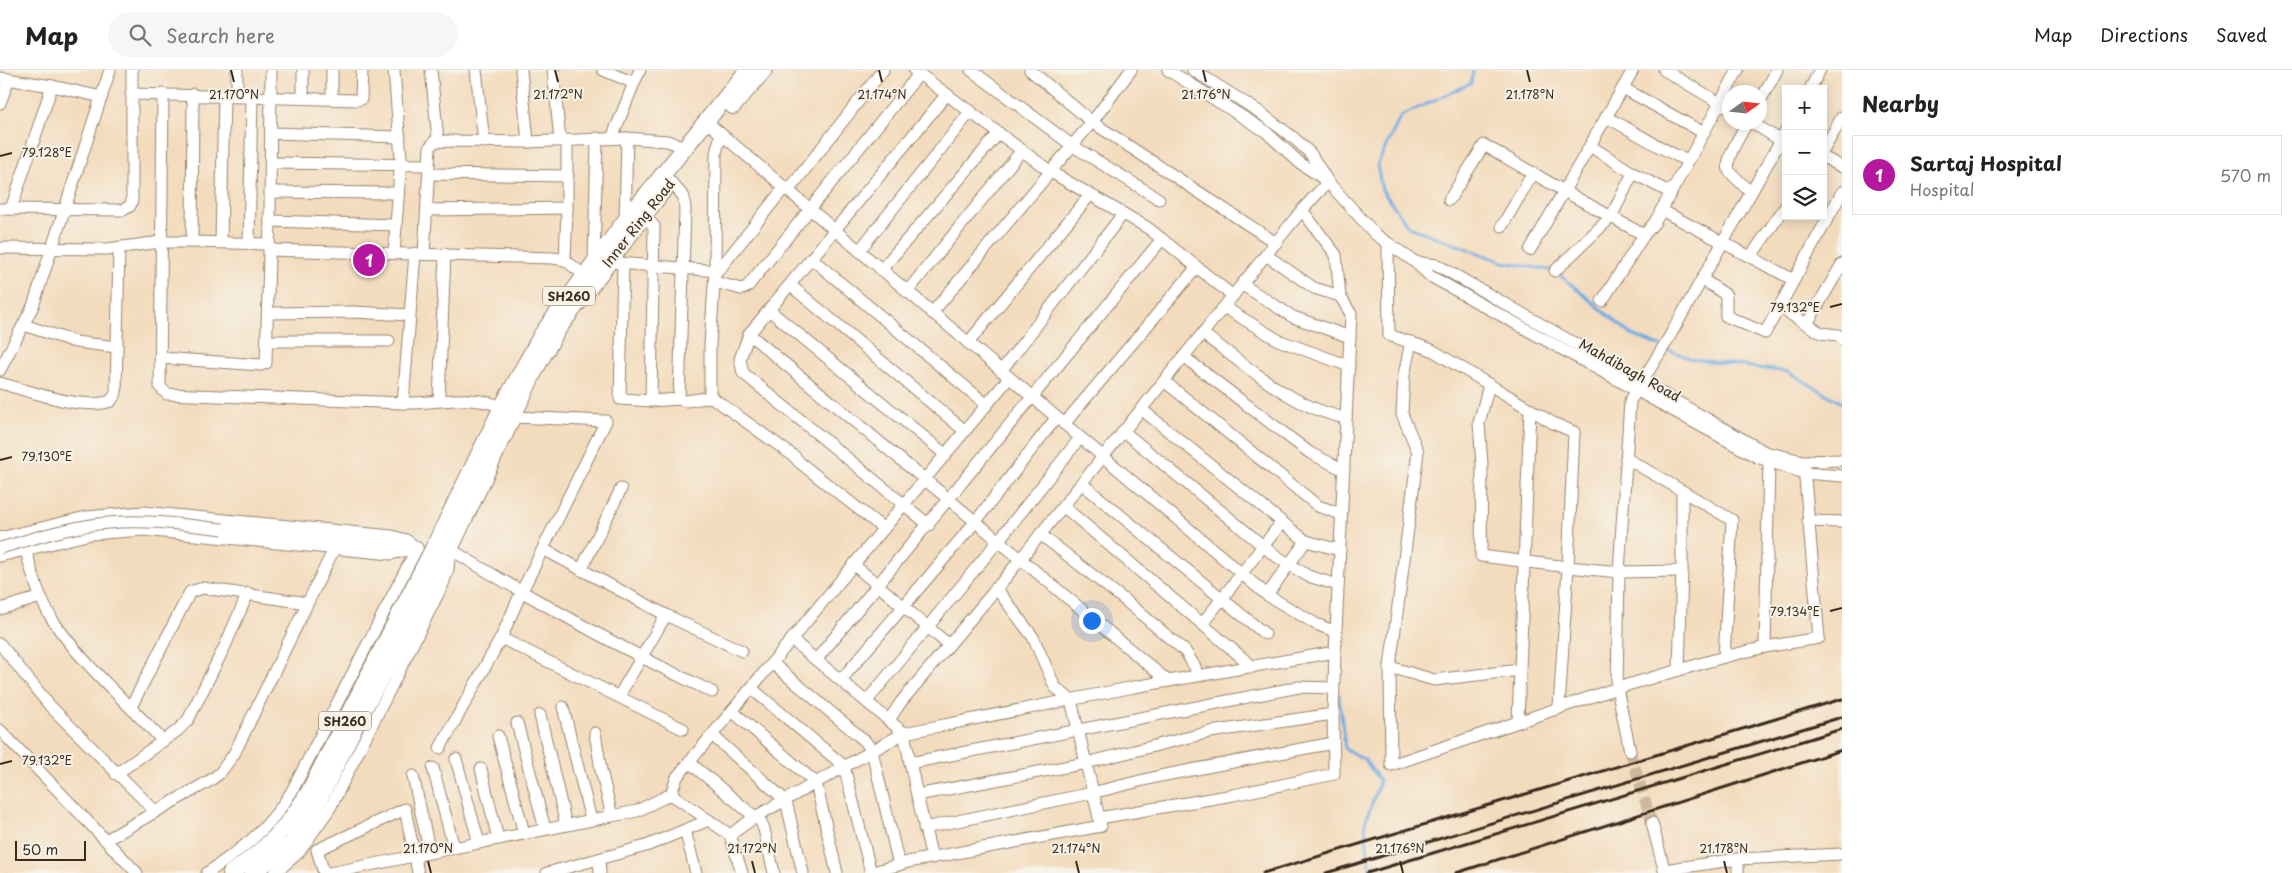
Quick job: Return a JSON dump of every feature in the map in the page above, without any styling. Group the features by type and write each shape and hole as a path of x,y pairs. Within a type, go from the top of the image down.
{"highway":[{"name":"Inner Ring Road","path":"429,558 508,412 558,329 603,266 625,221 686,147 714,128 748,70"},
{"name":"Inner Ring Road","path":"429,558 450,549 542,334 603,266 670,181 764,70"},
{"name":"SH260","path":"231,873 276,839 304,800 429,558"},
{"path":"252,873 290,845 314,812 359,718 429,558"}],"street":[{"path":"0,370 36,298 110,70"},
{"path":"52,86 6,209 123,210 130,206 132,201 132,70"},
{"path":"237,70 237,96"},
{"path":"161,358 261,365 266,363 268,341 271,70"},
{"path":"303,70 303,98"},
{"path":"332,70 332,100"},
{"path":"131,94 193,94 332,100 361,98 362,70"},
{"path":"394,70 401,164 397,193 394,253"},
{"path":"431,70 438,140"},
{"path":"476,70 484,142"},
{"path":"522,70 528,142"},
{"path":"553,70 568,176 565,260"},
{"path":"602,70 634,84"},
{"path":"612,138 640,70"},
{"path":"715,276 884,70"},
{"path":"971,70 1073,146 1159,199"},
{"path":"1030,70 1092,122 1276,244"},
{"path":"932,313 1073,146 1131,70"},
{"name":"Mahdibagh Road","path":"1168,70 1264,131 1300,163 1328,182"},
{"name":"Mahdibagh Road","path":"1193,70 1258,111 1295,139 1310,153 1328,182 1375,234 1388,245 1415,262 1430,276 1639,386 1770,458 1804,473 1842,476"},
{"path":"1530,250 1633,70"},
{"path":"1664,70 1722,105"},
{"path":"1732,85 1737,70"},
{"path":"1767,88 1777,70"},
{"path":"1812,85 1820,70"},
{"path":"0,248 119,248 161,242 221,242 269,247 565,260 603,266 654,265 682,267 715,276 741,289 747,287 810,210 916,72 1051,172 1148,228 1233,296"},
{"path":"0,103 4,79 52,86 102,97"},
{"path":"1623,88 1704,132"},
{"path":"163,94 160,387 167,394 403,403 439,400 484,401 508,412 606,421 521,593 501,638 440,748"},
{"path":"192,242 193,94"},
{"path":"928,525 743,373 740,359 749,334 947,94"},
{"path":"221,242 224,96"},
{"path":"249,244 252,97"},
{"path":"1602,301 1644,234 1655,222 1704,132 1722,109"},
{"path":"859,252 970,112"},
{"path":"1606,117 1650,140 1662,149 1688,161"},
{"path":"1827,144 1842,117"},
{"path":"714,128 1267,595 1316,624 1336,632"},
{"path":"710,396 715,276 716,153 714,128"},
{"path":"1767,128 1782,134"},
{"path":"1744,130 1728,166 1729,171 1751,192"},
{"path":"271,133 400,137"},
{"path":"881,270 999,133"},
{"path":"597,138 603,266 620,399 651,401 679,399 686,401 710,396"},
{"path":"625,221 627,138"},
{"path":"403,403 409,315 428,210 430,147 434,141 528,142 627,138 660,140 686,147"},
{"path":"1630,750 1617,688 1619,572 1630,401 1667,341 1782,138"},
{"path":"1449,200 1484,145 1644,234"},
{"path":"1590,146 1633,173 1671,193"},
{"path":"906,292 1022,150"},
{"path":"1827,159 1842,167"},
{"path":"271,162 401,164 429,170 568,176"},
{"path":"1502,226 1533,173"},
{"path":"1555,271 1611,217 1633,173"},
{"path":"670,181 684,197 679,399"},
{"path":"889,720 901,702 1021,558 1302,210 1328,182"},
{"path":"270,192 397,193"},
{"path":"1702,279 1726,295 1726,316 1765,333 1842,192"},
{"path":"968,344 1090,195"},
{"path":"428,210 568,208"},
{"path":"1099,818 1233,795 1334,774 1333,688 1351,314 1340,296 1336,255 1302,210"},
{"path":"1661,210 1794,280"},
{"path":"1751,256 1782,212"},
{"path":"330,873 637,811 672,794 677,776 987,405 1005,375 1123,214"},
{"path":"644,216 654,226 651,401"},
{"path":"270,221 396,225"},
{"path":"816,660 950,499 1031,396 1162,239"},
{"path":"1388,245 1389,335 1432,350 1553,424 1574,432 1559,708"},
{"path":"0,383 69,400 102,404 111,401 116,393 119,248"},
{"path":"439,400 445,254"},
{"path":"1266,255 1314,288 1340,296"},
{"path":"812,259 987,405"},
{"path":"1807,324 1842,264"},
{"path":"841,680 1060,421 1197,268"},
{"path":"1243,284 1293,317 1350,337"},
{"path":"790,285 965,431"},
{"path":"1224,307 1278,340 1349,366"},
{"path":"1779,307 1821,332 1841,334"},
{"path":"769,310 946,455"},
{"path":"268,313 354,312 409,315"},
{"path":"24,325 75,342 116,347"},
{"path":"749,334 1168,681"},
{"path":"1203,334 1302,403 1326,414 1346,418"},
{"path":"268,341 389,341"},
{"path":"1411,342 1404,375 1402,414 1418,452 1390,667 1391,765 1617,688 1724,657 1765,647 1819,638 1803,461"},
{"path":"1184,357 1310,453 1344,470"},
{"path":"1164,381 1318,506 1341,514"},
{"path":"1489,385 1479,423 1482,465 1481,556 1619,572 1682,571"},
{"path":"710,396 795,456 799,462 813,471 837,493 884,529"},
{"path":"1141,409 1306,540 1340,550"},
{"path":"1518,722 1530,410"},
{"path":"1123,431 1289,565 1308,576 1338,585"},
{"path":"867,701 1080,438"},
{"path":"1626,458 1732,520 1724,657"},
{"path":"1765,647 1770,458"},
{"name":"Mahdibagh Road","path":"1770,458 1803,461 1842,460"},
{"path":"1081,483 1265,634"},
{"path":"581,570 621,489"},
{"path":"1679,670 1682,491"},
{"path":"1063,506 1253,667"},
{"path":"0,538 105,514 150,512 400,537 429,558"},
{"path":"1808,521 1842,522"},
{"path":"0,548 59,532 108,523 151,522 223,528 429,558"},
{"path":"1202,624 1282,522"},
{"path":"0,556 92,534 143,530 429,558"},
{"path":"20,533 41,597 54,622 88,663 163,741"},
{"path":"1040,534 1127,602 1185,651 1195,667 1197,676"},
{"path":"1267,595 1306,540"},
{"path":"106,840 211,780 227,765 334,549"},
{"path":"275,873 299,852 330,808 443,584 448,568 450,549 521,593 642,659 712,692"},
{"path":"543,549 666,615 742,651"},
{"path":"207,873 250,843 279,811 429,558"},
{"path":"854,565 949,645"},
{"path":"131,706 190,592 203,588 307,603"},
{"path":"751,688 844,766 871,873 932,858 1101,826 1071,700 1055,687 1033,638 996,588"},
{"path":"116,774 183,726 193,713 248,593"},
{"path":"0,610 41,597"},
{"path":"619,696 666,615"},
{"path":"501,638 683,729"},
{"path":"792,640 904,733 932,858"},
{"path":"0,644 50,706 155,811"},
{"path":"730,834 755,817 904,733 1168,681 1335,652"},
{"path":"772,663 860,737 872,751 899,865"},
{"path":"1390,667 1434,680 1520,670"},
{"path":"910,763 1299,687 1333,688"},
{"path":"563,707 591,820"},
{"path":"732,711 816,783 837,873"},
{"path":"917,795 1086,763 1210,732 1333,714"},
{"path":"540,716 566,825"},
{"path":"518,723 545,829"},
{"path":"0,730 137,873"},
{"path":"595,733 601,770 612,816"},
{"path":"712,735 786,801 803,873"},
{"path":"498,736 524,833"},
{"path":"924,828 1092,793 1160,776 1334,743"},
{"path":"456,759 479,843"},
{"path":"689,762 755,817 764,829 774,873"},
{"path":"433,768 454,848"},
{"path":"480,769 498,839"},
{"path":"413,776 430,853"},
{"path":"672,794 730,834 742,873"},
{"path":"324,873 317,850 405,809 418,873"},
{"path":"547,873 573,869 599,858 646,846 709,820"},
{"path":"1652,823 1665,872 1738,859 1842,854"},
{"path":"685,830 696,873"},
{"path":"599,858 600,873"},
{"path":"1738,859 1738,873"}],"waterway":[{"path":"1473,70 1471,83 1401,116 1377,165 1382,190 1409,227 1503,262 1555,271 1632,335 1660,346"},
{"path":"1666,349 1692,359 1788,372 1842,403"},
{"path":"1339,695 1345,749 1364,759 1380,781 1365,823 1370,873"}],"tunnel":[{"path":"1630,751 1652,823"}],"railway":[{"path":"1263,873 1842,699"},
{"path":"1326,873 1842,717"},
{"path":"1367,873 1842,729"},
{"path":"1456,873 1842,750"}],"place":[{"name":"Sartaj Hospital","path":"369,260"}]}
